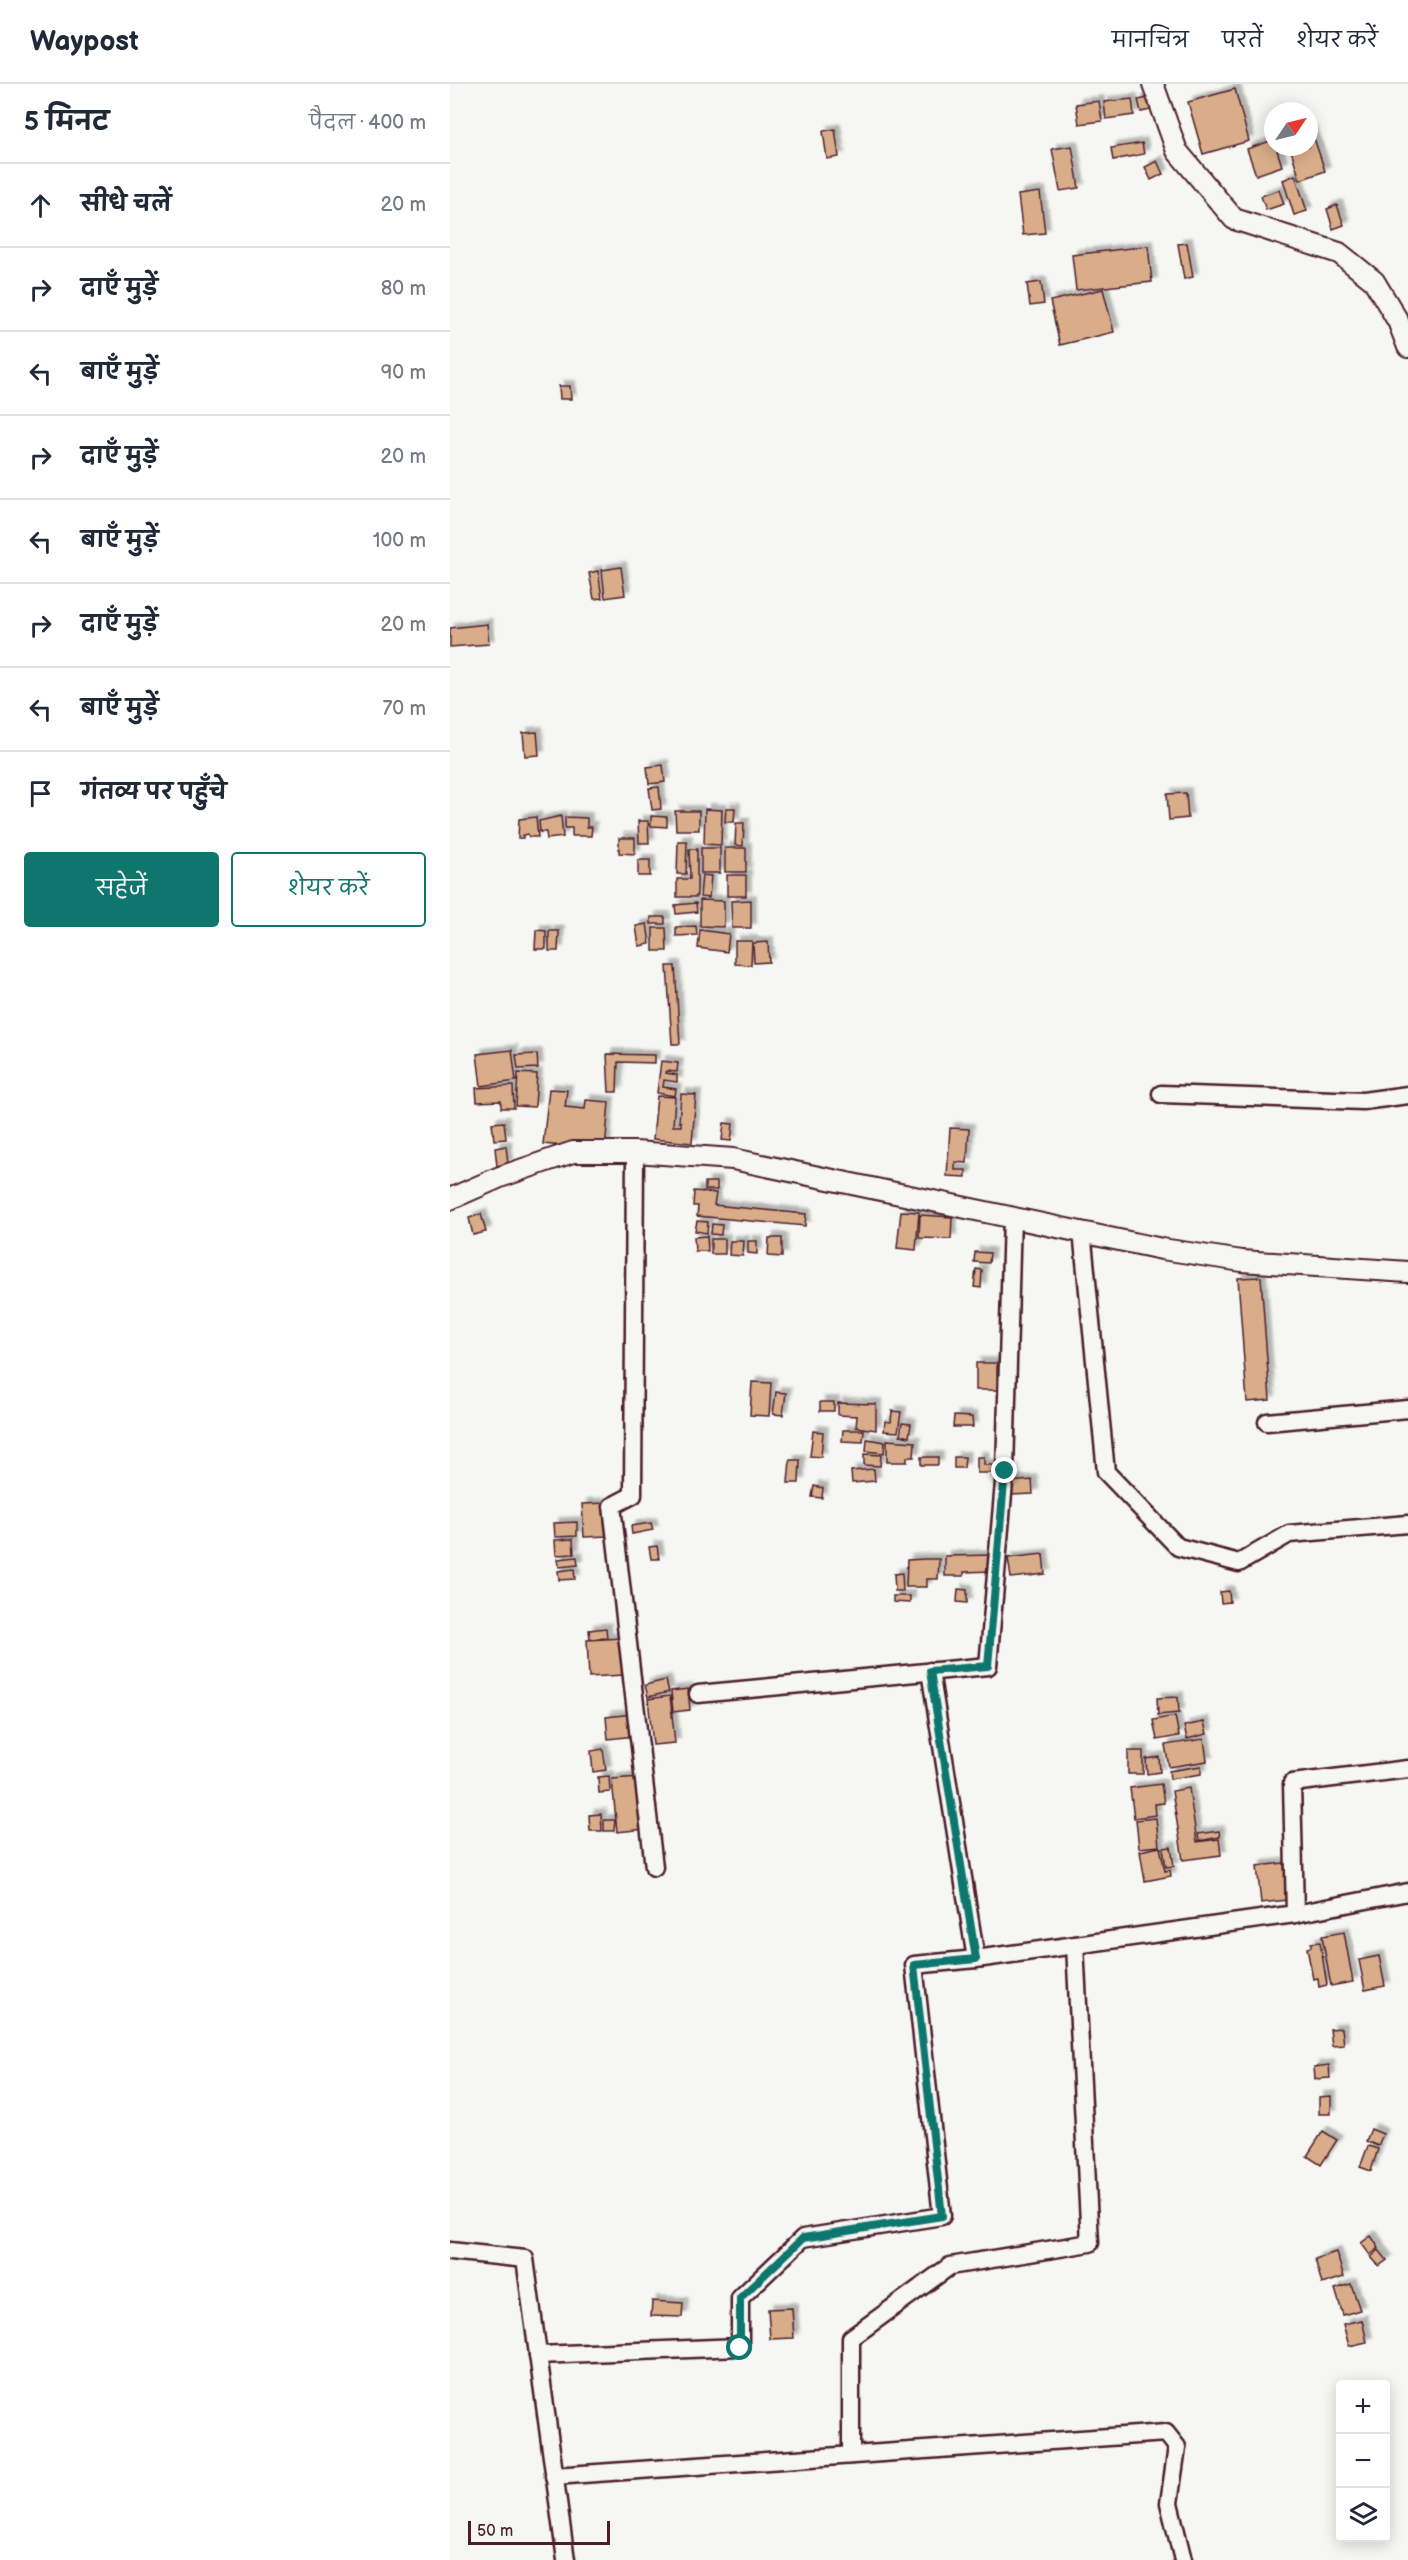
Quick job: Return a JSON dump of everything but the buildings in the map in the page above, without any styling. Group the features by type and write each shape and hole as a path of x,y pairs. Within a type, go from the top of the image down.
{"street":[{"path":"1153,84 1177,151 1234,219 1339,253 1374,281 1398,321 1408,347"},
{"path":"1161,1094 1363,1101 1408,1095"},
{"path":"450,1199 500,1177 573,1152 635,1152 733,1159 1162,1249 1242,1261 1408,1272"},
{"path":"635,1152 633,1495 612,1506 654,1867"},
{"path":"698,1694 988,1666 1005,1471 1012,1216"},
{"path":"1082,1231 1106,1472 1178,1547 1239,1563 1288,1534 1408,1524"},
{"path":"1268,1422 1408,1409"},
{"path":"930,1671 976,1959"},
{"path":"1295,1914 1292,1783 1408,1769"},
{"path":"538,2355 740,2348 740,2298 803,2238 942,2216 914,1965 976,1959 1295,1914 1408,1892"},
{"path":"851,2455 851,2338 950,2266 1090,2243 1075,1945"},
{"path":"450,2251 525,2259 566,2560"},
{"path":"554,2476 1166,2433 1176,2447 1169,2503 1183,2560"}],"route":[{"path":"740,2348 740,2298 803,2238 942,2216 914,1965 976,1959 930,1671 988,1666 1005,1471"}]}
